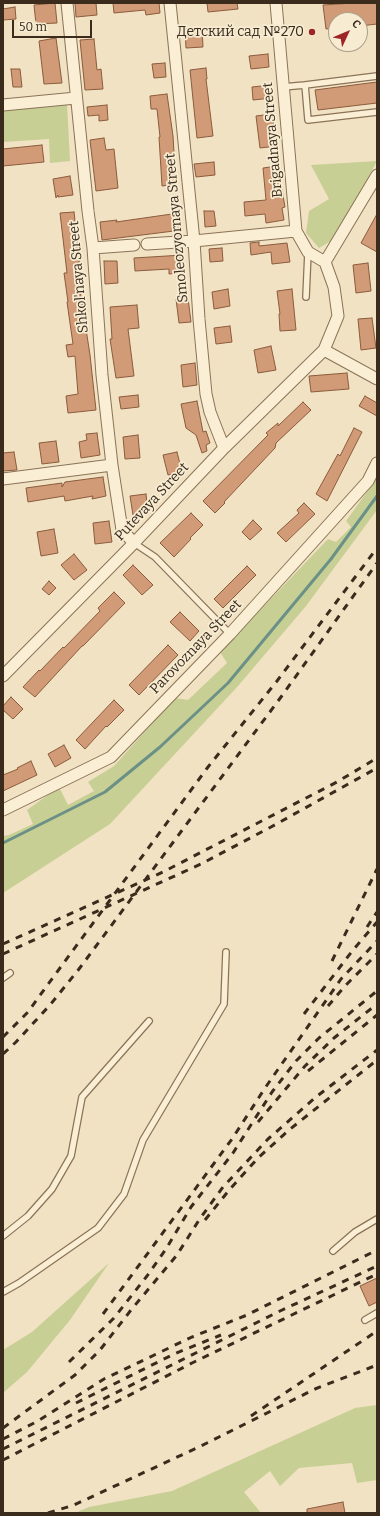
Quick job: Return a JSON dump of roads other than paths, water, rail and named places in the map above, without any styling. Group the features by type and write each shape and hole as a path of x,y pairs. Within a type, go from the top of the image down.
{"street":[{"name":"Shkol'naya Street","path":"67,3 93,248 102,375 112,465 122,530 134,544"},
{"name":"Smoleozyornaya Street","path":"170,3 194,241 206,394 210,412 224,448"},
{"name":"Brigadnaya Street","path":"276,3 296,231 308,252 325,262"},
{"path":"3,105 76,98"},
{"path":"377,175 325,262 334,287 338,316 324,350 377,379"},
{"path":"147,244 296,231"},
{"path":"93,248 134,245"},
{"name":"Putevaya Street","path":"3,676 134,544 224,448 324,350"},
{"name":"Parovoznaya Street","path":"3,810 111,756 230,634 368,481 377,464"},
{"path":"3,479 112,465"}],"lane":[{"path":"283,87 377,76"},
{"path":"305,85 308,120 377,112"},
{"path":"306,297 308,252"},
{"path":"134,544 155,557 230,634"},
{"path":"3,1292 20,1283 98,1228 124,1194 143,1140 224,1004 226,952"},
{"path":"3,978 10,973"},
{"path":"3,1236 28,1216 52,1189 71,1156 82,1097 149,1021"},
{"path":"333,1251 355,1232 377,1219"},
{"path":"365,1320 377,1312"}],"waterway":[{"path":"3,843 105,792 160,747 228,683 331,559 377,496"}],"railway":[{"path":"3,1037 28,1012 208,767 277,681 377,548"},
{"path":"3,1054 50,1005 79,969 281,697 377,563"},
{"path":"3,944 163,872 337,782 377,758"},
{"path":"3,954 201,864 377,768"},
{"path":"332,961 377,869"},
{"path":"367,927 377,912"},
{"path":"304,1014 353,950 377,922"},
{"path":"103,1314 232,1139 265,1088 341,979 377,941"},
{"path":"328,1006 345,986 377,954"},
{"path":"69,1362 114,1318 147,1276 166,1249 191,1207 233,1153 272,1092 296,1061 319,1038 377,991"},
{"path":"258,1122 305,1066 334,1038 377,1004"},
{"path":"308,1071 377,1015"},
{"path":"3,1428 75,1375 100,1350 177,1255 199,1220 223,1187 268,1139 316,1097 377,1050"},
{"path":"205,1220 258,1158 289,1130 377,1060"},
{"path":"3,1439 38,1421 104,1379 192,1337 247,1315 377,1250"},
{"path":"3,1449 280,1311 377,1266"},
{"path":"3,1460 192,1363 377,1274"},
{"path":"251,1416 377,1331"},
{"path":"76,1403 174,1354 221,1335"},
{"path":"48,1513 74,1505 201,1446 315,1389 377,1365"}],"place":[{"name":"Детский сад №270","path":"312,32"}]}
